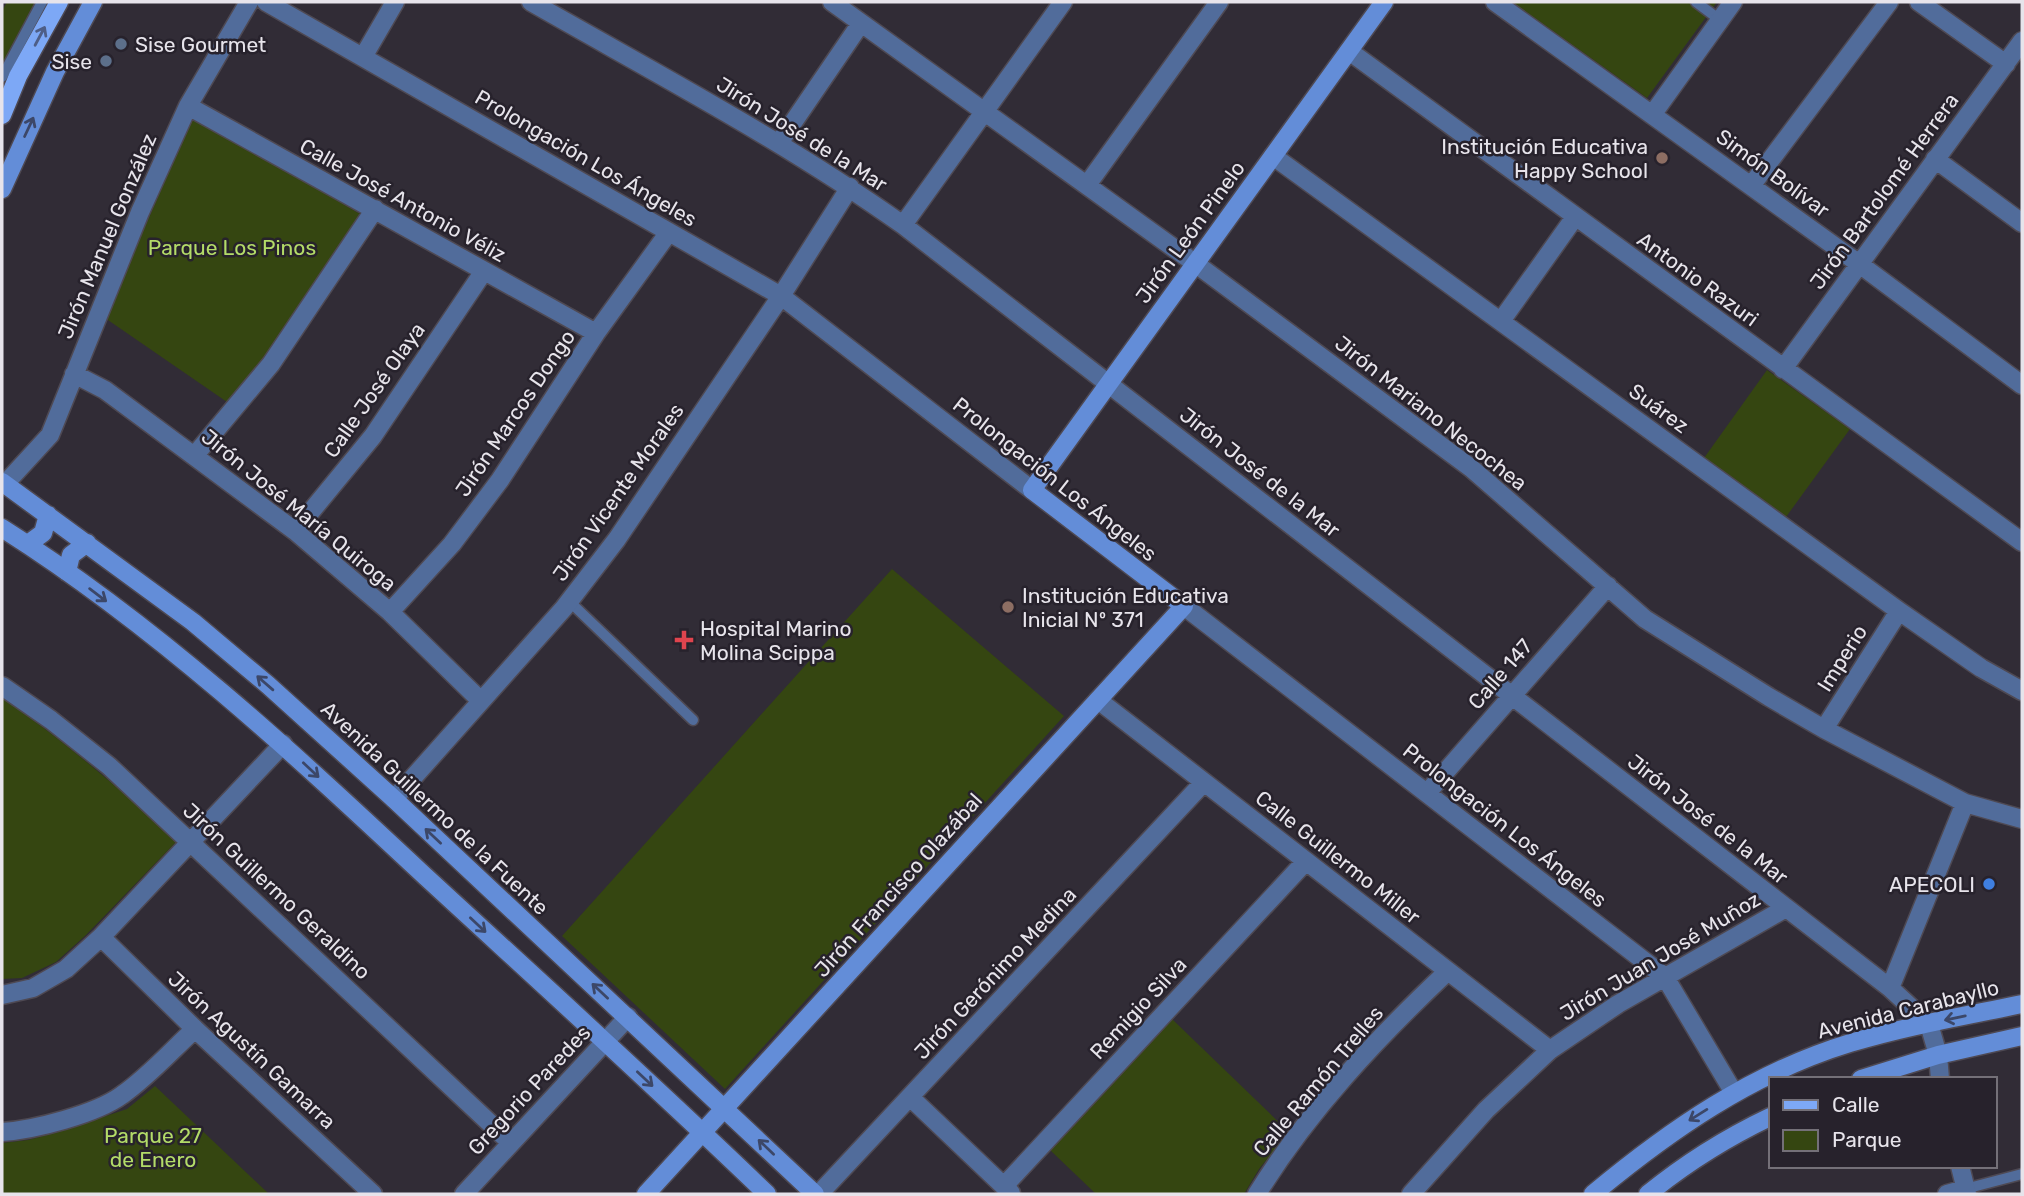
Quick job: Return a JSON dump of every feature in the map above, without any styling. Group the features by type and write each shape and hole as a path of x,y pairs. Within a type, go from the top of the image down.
{"main road":[{"path":"2,115 18,76 59,2"},
{"path":"2,189 55,72 93,2"},
{"name":"Jirón León Pinelo","path":"1032,490 1384,2"},
{"name":"Avenida Guillermo de la Fuente","path":"4,483 193,622 268,685 817,1194"},
{"name":"Prolongación Los Ángeles","path":"1032,490 1184,606"},
{"path":"29,544 43,533 48,515"},
{"path":"2,528 29,544 169,648 283,744 767,1194"},
{"path":"67,572 71,555 87,543"},
{"name":"Jirón Francisco Olazábal","path":"646,1194 1184,606"},
{"name":"Avenida Carabayllo","path":"1593,1194 1647,1149 1755,1081 1850,1043 2022,1004"},
{"path":"1867,1077 1938,1055 2022,1036"},
{"path":"1648,1194 1702,1154 1769,1117"}],"street":[{"name":"Jirón Manuel González","path":"4,483 50,435 140,212 188,106 249,2"},
{"name":"Prolongación Los Ángeles","path":"266,2 781,296 1032,490"},
{"path":"363,57 395,2"},
{"name":"Jirón José de la Mar","path":"531,2 779,143 850,187 903,225 1889,988 1929,1024"},
{"name":"Jirón Mariano Necochea","path":"832,2 1196,264 1471,468 1645,620 1824,729 1965,803 2022,819"},
{"path":"903,225 1063,2"},
{"path":"1087,185 1219,2"},
{"name":"Simón Bolívar","path":"1495,2 1858,263 2022,385"},
{"path":"1652,115 1733,2"},
{"path":"1752,186 1889,2"},
{"path":"1919,2 2012,64"},
{"path":"779,143 861,23"},
{"name":"Jirón Bartolomé Herrera","path":"1783,369 1935,159 2012,64 2022,41"},
{"name":"Antonio Razuri","path":"1349,51 2022,542"},
{"name":"Calle José Antonio Véliz","path":"188,106 596,333"},
{"name":"Suárez","path":"1273,156 1899,611 1981,668 2022,691"},
{"path":"1935,159 2022,223"},
{"name":"Jirón Vicente Morales","path":"394,799 569,601 617,539 781,296 850,187"},
{"path":"194,455 271,364 375,209"},
{"path":"1501,321 1575,217"},
{"name":"Jirón Marcos Dongo","path":"390,612 460,533 500,480 596,333 669,232"},
{"name":"Calle José Olaya","path":"295,531 373,436 484,271"},
{"name":"Jirón José María Quiroga","path":"74,374 105,390 295,531 390,612 481,701"},
{"name":"Calle 147","path":"1427,793 1608,586"},
{"name":"Prolongación Los Ángeles","path":"1184,606 1665,977 1734,1093"},
{"name":"Imperio","path":"1824,729 1899,611"},
{"name":"Jirón Guillermo Geraldino","path":"2,686 51,720 109,766 510,1142"},
{"name":"Calle Guillermo Miller","path":"1098,700 1550,1050"},
{"path":"2,995 33,988 66,970 101,937 283,744"},
{"name":"Jirón Gerónimo Medina","path":"817,1194 1204,782"},
{"path":"1889,988 1965,803"},
{"name":"Remigio Silva","path":"1008,1190 1306,861"},
{"name":"Jirón Juan José Muñoz","path":"1411,1194 1486,1110 1550,1050 1599,1016 1786,908"},
{"name":"Jirón Agustín Gamarra","path":"101,937 195,1029 373,1194"},
{"name":"Calle Ramón Trelles","path":"1257,1194 1300,1133 1365,1054 1448,971"},
{"name":"Gregorio Paredes","path":"464,1194 628,1017"},
{"path":"1929,1024 1938,1055 1940,1077"},
{"path":"2,1132 19,1131 96,1109 121,1096 195,1029"},
{"path":"910,1097 1008,1190"},
{"path":"1947,1194 1966,1192 1960,1168"}],"lane":[{"path":"2,77 42,2"},
{"path":"1696,2 1720,20"},
{"path":"569,601 693,720"},
{"path":"1966,1192 2022,1174"}],"green space":[{"path":"7,2 35,2 2,64 2,11"},
{"path":"1512,2 1717,2 1647,98"},
{"name":"Parque Los Pinos","path":"193,117 362,215 262,362 227,402 105,318"},
{"path":"1767,370 1850,429 1786,517 1704,458"},
{"path":"892,569 1064,716 725,1089 562,936"},
{"path":"2,698 92,766 177,841 86,935 56,962 22,978 2,979"},
{"path":"1172,1019 1289,1132 1259,1169 1244,1194 1096,1194 1050,1150"},
{"name":"Parque 27 de Enero","path":"155,1086 269,1194 2,1194 2,1143 55,1133 127,1109"}],"place":[{"name":"Sise Gourmet","path":"121,44"},
{"name":"Sise","path":"106,61"},
{"name":"Institución Educativa Happy School","path":"1662,158"},
{"name":"Institución Educativa Inicial Nº 371","path":"1008,607"},
{"name":"Hospital Marino Molina Scippa","path":"684,640"},
{"name":"APECOLI","path":"1989,884"}]}
